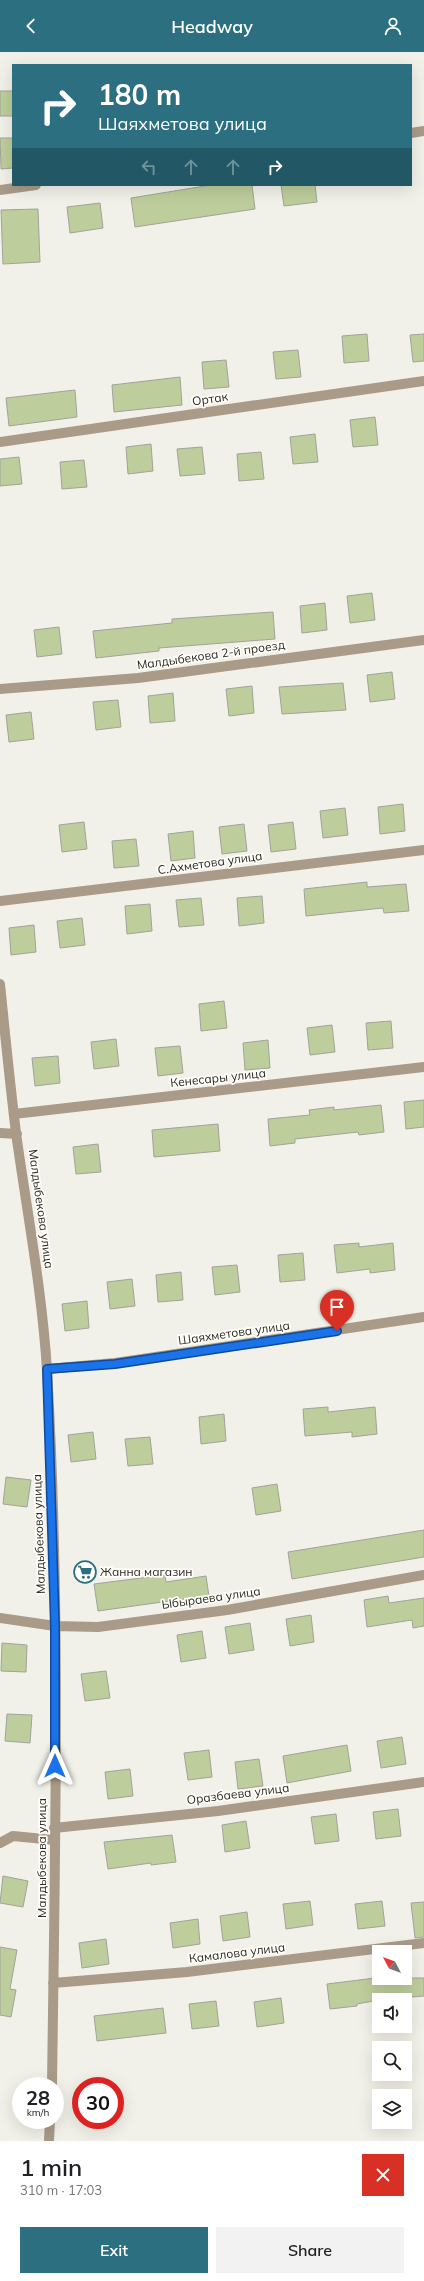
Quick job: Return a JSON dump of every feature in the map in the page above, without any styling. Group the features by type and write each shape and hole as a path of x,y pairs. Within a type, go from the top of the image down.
{"street":[{"path":"412,133 424,131"},
{"path":"0,190 29,186"},
{"name":"Ортак","path":"0,442 424,381"},
{"name":"Малдыбекова 2-й проезд","path":"0,690 138,678 424,640"},
{"name":"С.Ахметова улица","path":"0,901 424,850"},
{"name":"Малдыбекова улица","path":"0,984 16,1134 35,1251 47,1369 55,1626 52,2077"},
{"name":"Кенесары улица","path":"14,1114 424,1067"},
{"path":"0,1133 16,1134"},
{"name":"Шаяхметова улица","path":"47,1369 115,1364 424,1317"},
{"name":"Ыбыраева улица","path":"0,1618 55,1626 98,1627 227,1610 424,1575"},
{"name":"Оразбаева улица","path":"54,1828 218,1811 424,1782"},
{"path":"0,1843 13,1836 54,1840"},
{"name":"Камалова улица","path":"53,1983 187,1972 424,1943"},
{"path":"49,2141 50,2129"}],"building":[{"path":"0,91 12,91 12,116 0,116"},
{"path":"0,138 12,138 12,168 1,169"},
{"path":"205,186 252,186 255,209 135,227 131,198"},
{"path":"281,186 315,186 317,202 284,206"},
{"path":"100,203 103,228 70,233 67,207"},
{"path":"38,209 40,262 3,264 1,210"},
{"path":"367,334 369,361 344,363 342,336"},
{"path":"424,334 424,361 413,362 410,335"},
{"path":"298,350 301,377 276,379 273,352"},
{"path":"226,360 229,387 204,389 202,362"},
{"path":"180,377 182,405 114,412 112,385"},
{"path":"75,390 77,417 9,426 6,398"},
{"path":"375,417 378,445 353,447 350,420"},
{"path":"315,434 318,462 293,464 290,437"},
{"path":"151,444 153,471 128,474 126,447"},
{"path":"202,447 205,474 180,476 177,449"},
{"path":"261,452 264,479 239,481 237,454"},
{"path":"19,457 22,484 0,486 0,459"},
{"path":"84,460 87,487 62,489 60,462"},
{"path":"372,593 375,620 350,623 347,596"},
{"path":"325,603 327,630 302,633 300,606"},
{"path":"273,612 275,639 159,648 159,651 96,658 93,631 172,623 172,619"},
{"path":"59,627 62,654 37,657 34,630"},
{"path":"392,672 395,699 370,702 367,675"},
{"path":"343,683 346,710 282,714 279,687"},
{"path":"252,686 254,713 229,716 226,689"},
{"path":"173,693 175,721 150,723 148,696"},
{"path":"118,700 121,727 96,730 93,702"},
{"path":"31,712 34,739 9,742 6,715"},
{"path":"403,804 405,831 380,834 378,807"},
{"path":"345,808 348,835 323,838 320,811"},
{"path":"84,822 87,849 62,852 59,825"},
{"path":"293,822 296,849 271,852 268,825"},
{"path":"244,824 247,851 222,854 219,827"},
{"path":"193,831 195,858 171,861 168,834"},
{"path":"136,839 139,866 114,868 112,841"},
{"path":"367,882 367,887 406,884 409,911 384,913 383,908 306,916 304,889"},
{"path":"262,896 264,923 239,926 237,898"},
{"path":"201,898 204,925 179,927 176,900"},
{"path":"150,904 152,931 127,934 125,906"},
{"path":"82,918 85,945 60,948 57,921"},
{"path":"34,925 36,952 11,955 9,928"},
{"path":"224,1001 227,1028 201,1031 199,1004"},
{"path":"391,1021 393,1048 368,1050 366,1023"},
{"path":"332,1025 335,1052 310,1055 307,1028"},
{"path":"116,1039 119,1066 94,1069 91,1042"},
{"path":"268,1040 270,1068 245,1070 243,1043"},
{"path":"180,1046 183,1073 158,1076 155,1048"},
{"path":"58,1056 60,1083 35,1086 32,1058"},
{"path":"424,1100 424,1127 406,1129 404,1102"},
{"path":"381,1105 384,1132 359,1135 358,1132 295,1139 295,1143 270,1146 268,1119 310,1115 309,1110 334,1107 334,1110"},
{"path":"218,1124 220,1151 154,1157 152,1130"},
{"path":"98,1144 101,1172 76,1174 73,1147"},
{"path":"359,1243 359,1247 393,1243 395,1270 370,1273 370,1269 337,1273 334,1245"},
{"path":"303,1253 305,1280 280,1282 278,1255"},
{"path":"237,1265 240,1292 215,1295 212,1267"},
{"path":"181,1272 183,1300 158,1302 156,1275"},
{"path":"132,1279 135,1306 110,1309 107,1282"},
{"path":"87,1301 89,1328 65,1331 62,1304"},
{"path":"328,1407 328,1412 375,1407 377,1434 352,1437 352,1432 305,1436 303,1409"},
{"path":"224,1414 226,1441 201,1444 199,1417"},
{"path":"93,1432 96,1459 71,1462 68,1435"},
{"path":"150,1437 153,1464 128,1466 125,1439"},
{"path":"6,1477 31,1480 27,1507 3,1504"},
{"path":"277,1484 281,1511 256,1515 252,1488"},
{"path":"424,1530 424,1557 292,1579 288,1552"},
{"path":"165,1575 166,1582 206,1576 210,1603 185,1606 184,1599 98,1611 94,1584"},
{"path":"388,1596 389,1603 424,1598 424,1626 413,1628 412,1620 367,1627 364,1600"},
{"path":"311,1615 314,1642 290,1646 286,1619"},
{"path":"250,1623 254,1650 229,1654 225,1627"},
{"path":"202,1631 206,1658 181,1662 177,1635"},
{"path":"2,1643 27,1645 26,1672 1,1671"},
{"path":"106,1671 110,1698 85,1701 81,1674"},
{"path":"7,1714 32,1715 30,1743 5,1741"},
{"path":"402,1737 406,1764 381,1768 377,1741"},
{"path":"347,1745 351,1771 287,1783 283,1756"},
{"path":"209,1750 212,1777 188,1780 184,1753"},
{"path":"259,1759 263,1786 238,1789 235,1762"},
{"path":"130,1769 133,1796 108,1799 105,1772"},
{"path":"398,1809 401,1836 376,1839 373,1812"},
{"path":"336,1814 339,1841 315,1844 311,1817"},
{"path":"246,1821 250,1848 225,1852 222,1825"},
{"path":"172,1835 176,1862 151,1865 151,1863 108,1869 104,1842"},
{"path":"3,1876 28,1881 23,1907 0,1903"},
{"path":"310,1901 313,1925 286,1929 283,1904"},
{"path":"382,1901 385,1926 358,1929 355,1904"},
{"path":"424,1902 424,1937 415,1938 411,1903"},
{"path":"247,1912 250,1937 223,1941 220,1916"},
{"path":"198,1919 200,1944 173,1948 170,1923"},
{"path":"106,1939 109,1964 82,1968 79,1943"},
{"path":"0,1947 17,1950 10,1989 16,1990 11,2017 0,2015"},
{"path":"372,1978 372,1985 412,1985 412,1978 424,1978 424,1996 412,1997 412,1993 372,1993 372,2001 357,2004 357,2006 330,2009 327,1984"},
{"path":"281,1998 284,2023 257,2027 254,2002"},
{"path":"216,2001 219,2026 192,2029 189,2004"},
{"path":"163,2008 166,2033 97,2041 94,2016"}],"place":[{"name":"Жанна магазин","path":"85,1572"}],"route":[{"path":"55,1766 55,1626 47,1369 115,1364 337,1331"}]}
